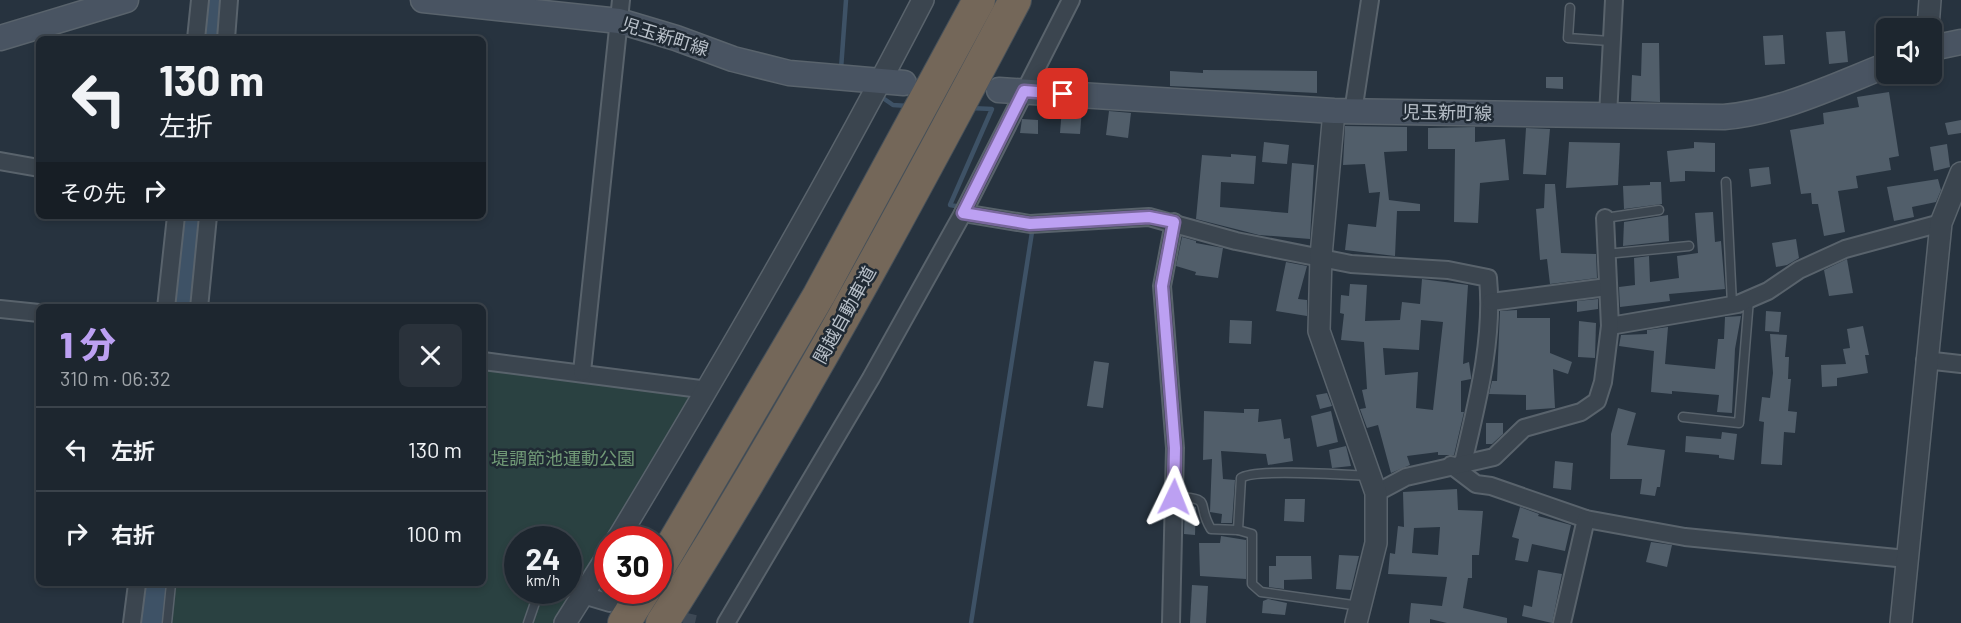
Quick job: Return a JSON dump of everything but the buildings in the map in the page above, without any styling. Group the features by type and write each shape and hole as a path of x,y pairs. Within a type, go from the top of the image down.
{"highway":[{"name":"関越自動車道","path":"672,545 819,295 978,0"},
{"name":"関越自動車道","path":"662,623 741,497 851,306 1015,0"}],"main road":[{"path":"0,38 126,0"},
{"name":"児玉新町線","path":"423,0 620,11 676,38 733,59 789,73 893,82"},
{"path":"1942,46 1961,42"},
{"name":"児玉新町線","path":"999,90 1344,112 1608,116 1746,115 1789,103 1876,69"}],"street":[{"path":"196,36 200,0"},
{"path":"226,36 229,0"},
{"path":"625,526 893,82 923,0"},
{"path":"726,623 871,378 963,213 1071,0"},
{"path":"1358,614 1376,543 1373,484 1319,331 1321,256 1344,112 1370,0"},
{"path":"1608,116 1610,41 1614,0"},
{"path":"1929,18 1930,0"},
{"path":"582,372 620,11"},
{"path":"0,161 36,167"},
{"path":"1901,623 1925,360 1941,223 1961,173"},
{"path":"963,213 1030,224 1149,217 1174,222 1236,241 1321,256 1351,264 1448,270 1488,278 1491,302 1480,392 1457,464"},
{"path":"1373,484 1494,457 1524,428 1581,412 1597,400 1604,382 1611,326 1607,288 1605,218"},
{"path":"166,304 176,219"},
{"path":"199,304 208,219"},
{"path":"1171,623 1175,448 1162,286 1174,222"},
{"path":"1611,326 1732,304 1768,291 1799,270 1845,249 1941,223"},
{"path":"1491,302 1607,288"},
{"path":"0,309 36,313"},
{"path":"1925,360 1961,364"},
{"path":"486,361 708,390"},
{"path":"1457,464 1476,484 1491,486 1586,519 1685,537 1907,559"},
{"path":"1562,623 1586,519"},
{"path":"565,623 594,577"},
{"path":"132,623 136,586"},
{"path":"583,595 617,613"}],"lane":[{"path":"1570,8 1568,38 1610,41"},
{"path":"1726,182 1732,304"},
{"path":"1605,218 1659,210"},
{"path":"1606,254 1689,246"},
{"path":"1683,417 1739,423 1749,298"},
{"path":"1238,530 1241,478 1246,474 1373,484"},
{"path":"1174,497 1197,498 1203,502 1211,529 1238,530 1252,534 1252,584 1254,588 1261,592 1358,614"},
{"path":"167,623 171,586"},
{"path":"528,623 535,604"}],"green space":[{"name":"堤調節池運動公園","path":"486,369 699,394 615,526 594,526 594,560 582,579 582,526 504,526 504,604 566,604 554,623 171,623 175,586 486,586"}],"waterway":[{"path":"210,36 214,0"},
{"path":"841,69 846,0"},
{"path":"880,96 893,105 908,106"},
{"path":"961,207 950,205 992,109 970,108"},
{"path":"183,304 192,219"},
{"path":"971,623 1032,232 1028,230"},
{"path":"150,623 154,586"}],"tunnel":[{"path":"660,615 695,623"}],"route":[{"path":"1063,94 1024,91 963,213 1030,224 1149,217 1174,222 1162,286 1175,448 1174,497"}]}
